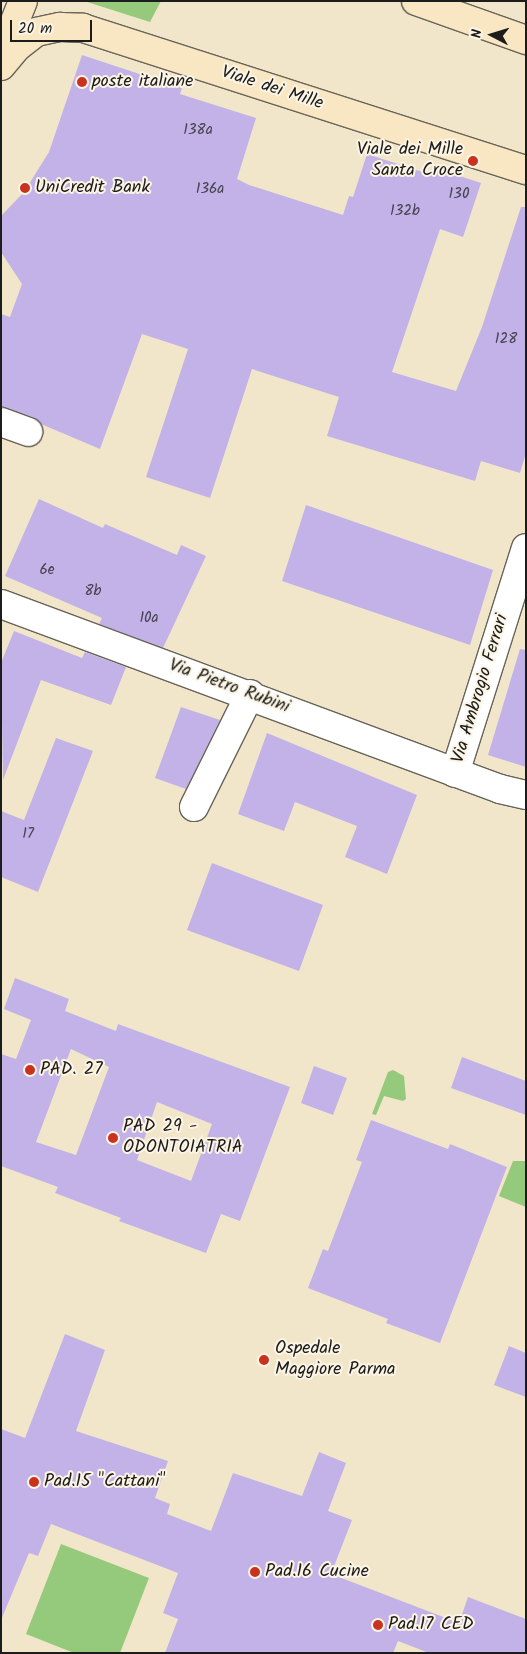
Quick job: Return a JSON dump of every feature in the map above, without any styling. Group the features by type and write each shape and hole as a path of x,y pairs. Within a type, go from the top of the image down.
{"main road":[{"path":"1,56 23,1"},
{"path":"423,2 526,40"},
{"name":"Viale dei Mille","path":"1,66 17,47 36,32 60,27 83,28 526,170"}],"street":[{"path":"1,422 28,432"},
{"name":"Via Ambrogio Ferrari","path":"455,773 526,548"},
{"name":"Via Pietro Rubini","path":"1,604 250,694 455,773 526,795"},
{"path":"194,807 250,694"}],"green space":[{"path":"84,1 161,1 150,22"},
{"path":"393,1070 404,1076 406,1099 403,1101 384,1096 376,1115 372,1114 388,1072"},
{"path":"513,1161 526,1161 526,1207 499,1196"},
{"path":"61,1544 149,1578 120,1653 74,1653 26,1634"}],"building":[{"path":"82,55 182,88 180,94 256,118 237,179 249,185 343,215 349,196 353,197 367,154 432,175 435,168 481,183 463,237 440,229 392,372 456,391 482,327 521,207 526,207 526,453 520,473 481,461 475,481 327,436 339,397 252,369 210,498 146,477 188,349 142,334 100,449 41,424 33,417 1,407 1,314 10,317 22,284 1,252 1,216 24,192 49,152"},
{"path":"39,499 103,528 105,524 177,555 181,545 206,556 163,648 99,624 102,618 5,576"},
{"path":"306,505 493,570 470,645 282,581"},
{"path":"14,631 82,658 85,652 126,667 111,705 41,680 3,780 1,663"},
{"path":"520,649 526,650 526,767 488,755"},
{"path":"181,707 220,720 186,789 155,778"},
{"path":"267,733 417,795 387,874 345,857 357,826 295,802 284,831 238,814"},
{"path":"56,738 93,751 38,892 1,877 1,811 24,820"},
{"path":"212,863 323,905 299,971 187,930"},
{"name":"PAD 29 - ODONTOIATRIA","path":"15,978 69,999 65,1011 116,1031 118,1024 290,1087 240,1221 221,1214 206,1253 119,1221 121,1218 55,1193 58,1187 1,1166 1,1054 16,1059 31,1020 4,1009","holes":["71,1049 109,1067 76,1155 36,1142","157,1102 212,1124 191,1181 137,1160"]},
{"path":"462,1057 526,1081 526,1115 451,1088"},
{"path":"314,1066 347,1078 333,1115 301,1103"},
{"path":"371,1120 448,1149 450,1144 507,1167 440,1343 386,1323 388,1319 308,1288 323,1249 328,1251 362,1162 356,1160"},
{"path":"65,1334 105,1350 76,1431 168,1461 155,1498 170,1504 167,1514 211,1531 233,1473 302,1496 319,1452 346,1463 328,1511 352,1520 331,1574 459,1623 468,1597 526,1619 526,1653 429,1653 398,1641 393,1653 165,1653 178,1619 163,1613 178,1573 51,1524 38,1556 29,1553 1,1620 1,1429 25,1438"},
{"path":"509,1346 526,1353 526,1397 494,1385"}],"place":[{"name":"poste italiane","path":"82,82"},
{"name":"Viale dei Mille Santa Croce","path":"473,161"},
{"name":"UniCredit Bank","path":"25,188"},
{"name":"PAD. 27","path":"30,1070"},
{"name":"PAD 29 - ODONTOIATRIA","path":"113,1138"},
{"name":"Ospedale Maggiore Parma","path":"264,1360"},
{"name":"Pad.15 \"Cattani\"","path":"34,1482"},
{"name":"Pad.16 Cucine","path":"255,1572"},
{"name":"Pad.17 CED","path":"378,1625"}]}
